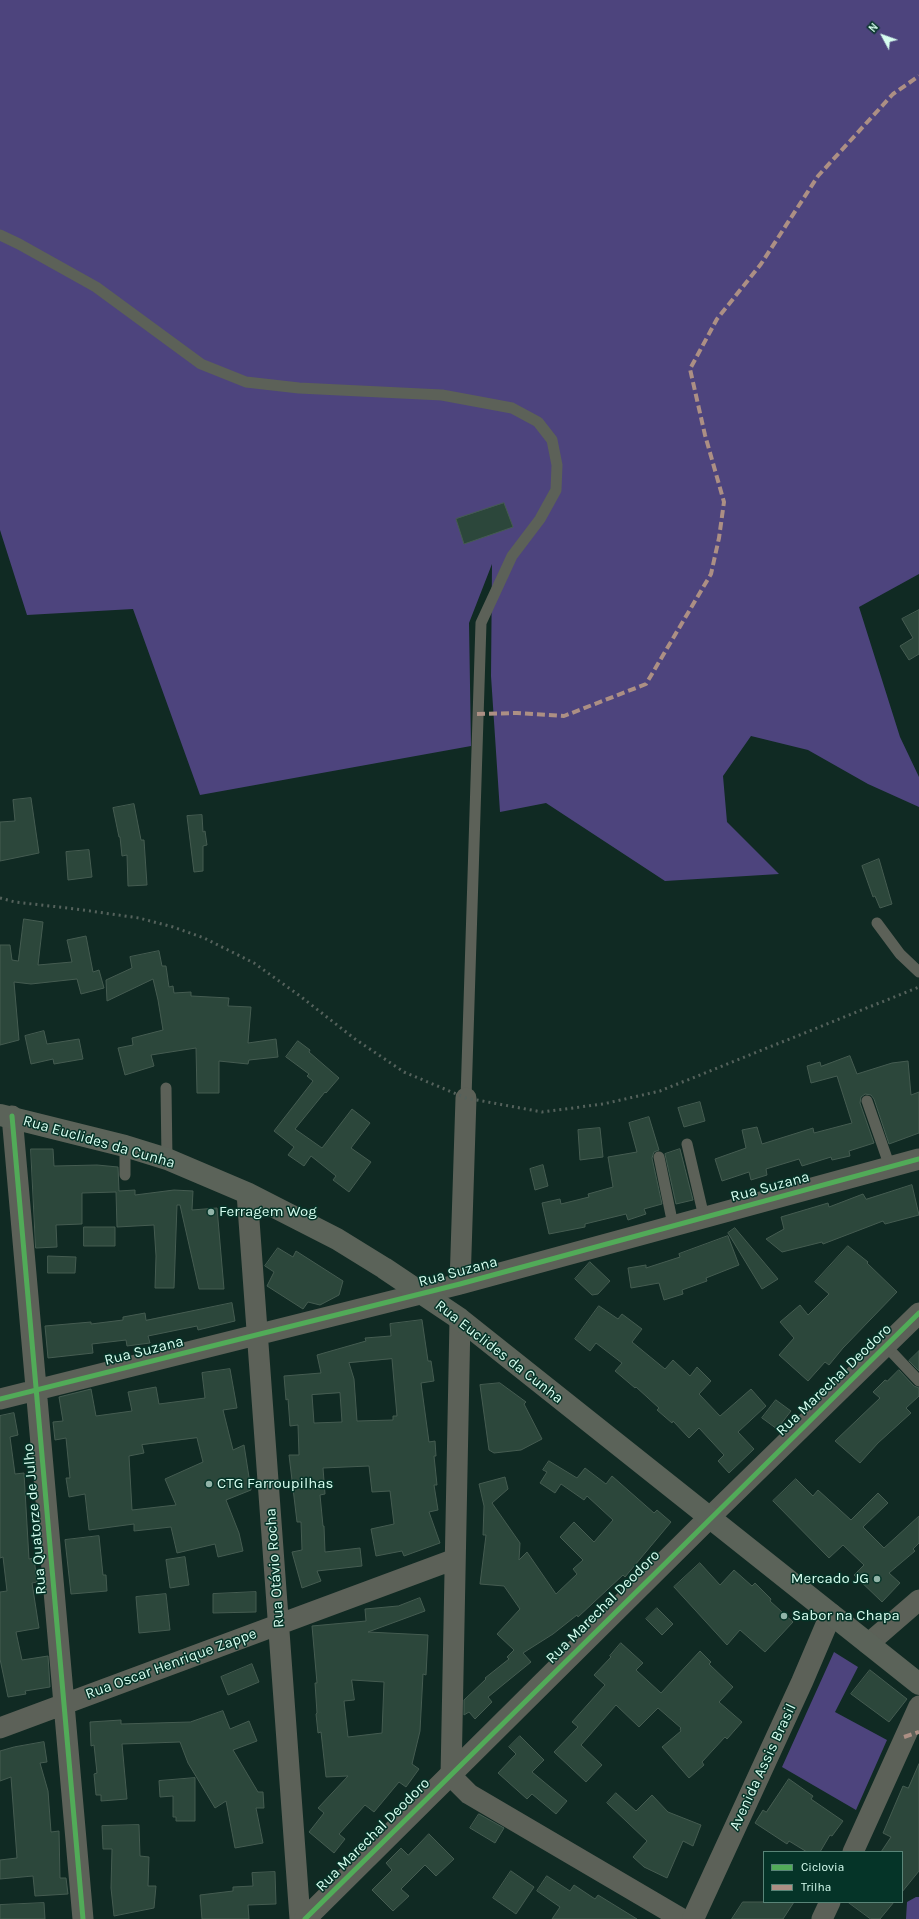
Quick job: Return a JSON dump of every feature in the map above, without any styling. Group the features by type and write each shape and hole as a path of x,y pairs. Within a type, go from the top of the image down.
{"main road":[{"name":"Rua Euclides da Cunha","path":"6,1115 125,1146 167,1159 247,1193 337,1239 423,1293 460,1319 919,1684"}],"street":[{"path":"460,1284 466,1098"},
{"name":"Rua Quatorze de Julho","path":"6,1115 36,1390 83,1919"},
{"name":"Rua Suzana","path":"0,1399 460,1284 919,1159"},
{"name":"Rua Otávio Rocha","path":"247,1193 300,1919"},
{"name":"Rua Marechal Deodoro","path":"305,1919 451,1776 709,1518 919,1313"},
{"path":"460,1319 451,1776 470,1794 682,1919"},
{"name":"Rua Oscar Henrique Zappe","path":"0,1728 455,1559"},
{"path":"868,1644 919,1600"},
{"name":"Avenida Assis Brasil","path":"693,1919 802,1682 831,1614"},
{"path":"852,1851 919,1706"},
{"path":"822,1919 830,1903"}],"lane":[{"path":"0,235 96,287 200,364 246,382 299,388 442,395 512,408 538,422 552,440 557,465 556,490 540,519 512,556 481,623 466,1098"},
{"path":"877,923 900,954 919,972"},
{"path":"166,1088 167,1159"},
{"path":"867,1101 890,1167"},
{"path":"687,1144 704,1217"},
{"path":"125,1146 125,1175"},
{"path":"659,1157 673,1225"},
{"path":"886,1346 919,1381"}],"shaded area":[{"path":"0,0 919,0 919,574 859,607 900,737 919,777 919,807 868,784 808,750 751,736 723,776 727,822 779,874 665,881 546,803 500,812 491,676 492,564 469,623 471,746 200,795 133,609 27,615 0,530"},
{"path":"834,1652 858,1667 835,1712 887,1740 856,1810 782,1767"},
{"path":"919,1897 919,1919 906,1919 907,1902"}],"building":[{"path":"504,503 513,527 464,544 456,519"},
{"path":"919,610 919,654 909,660 900,646 913,638 902,619"},
{"path":"31,798 39,853 0,861 0,822 15,821 13,800"},
{"path":"134,804 141,840 144,840 147,885 128,886 127,855 122,856 120,837 113,808"},
{"path":"202,815 203,832 205,831 207,845 203,846 203,871 194,872 187,816"},
{"path":"89,850 92,877 68,880 66,852"},
{"path":"879,859 892,904 880,908 875,896 873,897 862,866"},
{"path":"24,919 43,922 38,965 72,962 67,940 86,936 93,972 99,970 104,988 81,994 77,979 31,984 14,982 19,1040 0,1045 0,945 10,945 12,960 18,961"},
{"path":"159,951 162,966 166,966 169,987 173,986 174,993 191,992 191,996 229,998 228,1006 251,1007 248,1043 276,1039 278,1057 249,1060 248,1064 219,1061 219,1093 197,1093 196,1048 151,1055 154,1066 125,1075 118,1048 133,1045 132,1038 163,1030 158,1000 153,979 107,1001 106,980 132,968 130,957"},
{"path":"44,1031 47,1044 79,1039 83,1059 54,1064 53,1059 31,1064 25,1036"},
{"path":"298,1041 310,1050 309,1052 339,1078 326,1093 325,1092 295,1129 322,1148 352,1109 370,1123 351,1148 371,1162 349,1192 333,1180 336,1176 311,1156 304,1166 288,1155 294,1147 274,1131 313,1081 307,1076 309,1074 286,1057"},
{"path":"850,1056 857,1074 892,1063 908,1061 911,1095 919,1092 919,1133 889,1144 874,1099 871,1095 865,1094 861,1097 860,1103 874,1143 849,1151 850,1156 832,1160 831,1157 802,1166 799,1159 766,1169 767,1175 751,1180 749,1172 722,1181 715,1159 746,1148 742,1130 757,1127 762,1144 813,1128 814,1133 852,1123 837,1076 811,1083 807,1066 820,1062 821,1066"},
{"path":"700,1102 705,1121 684,1127 678,1108"},
{"path":"649,1117 659,1150 654,1152 652,1158 662,1204 644,1209 646,1214 628,1220 626,1214 585,1224 585,1227 549,1234 542,1203 560,1199 561,1204 589,1197 588,1194 613,1187 608,1157 637,1152 629,1123"},
{"path":"600,1128 603,1157 580,1160 578,1130"},
{"path":"31,1149 53,1149 54,1166 97,1165 118,1167 119,1191 135,1190 135,1195 174,1190 193,1191 192,1210 217,1208 224,1289 199,1289 180,1205 177,1205 174,1288 155,1288 156,1256 154,1225 117,1227 116,1192 82,1193 82,1224 56,1225 57,1247 36,1248"},
{"path":"680,1149 693,1200 676,1204 665,1154"},
{"path":"543,1165 548,1186 535,1190 530,1169"},
{"path":"912,1185 919,1215 885,1224 883,1221 823,1244 822,1242 782,1252 766,1239 784,1229 781,1217 828,1203 829,1207 863,1194 866,1199"},
{"path":"84,1227 115,1227 115,1246 84,1246"},
{"path":"735,1228 778,1279 762,1289 728,1233"},
{"path":"728,1236 739,1265 706,1278 707,1281 682,1290 683,1294 664,1300 659,1283 631,1288 628,1268 646,1265 646,1268 680,1257 679,1254"},
{"path":"848,1246 868,1262 867,1263 897,1292 843,1348 829,1365 825,1362 808,1381 779,1355 794,1338 780,1322 800,1305 808,1315 829,1294 815,1282"},
{"path":"278,1248 293,1257 296,1251 343,1281 339,1295 320,1305 308,1302 303,1309 267,1286 274,1272 265,1266"},
{"path":"48,1256 76,1257 75,1273 48,1273"},
{"path":"590,1262 610,1281 598,1294 592,1295 575,1279"},
{"path":"232,1303 235,1321 198,1330 197,1326 148,1336 150,1343 127,1346 126,1340 92,1344 93,1353 48,1358 45,1326 91,1322 91,1324 123,1320 123,1317 145,1313 146,1320"},
{"path":"599,1306 618,1319 622,1314 642,1329 632,1342 665,1369 673,1360 690,1376 697,1367 711,1381 699,1394 720,1416 751,1389 766,1406 738,1432 754,1449 729,1473 718,1461 724,1455 699,1428 689,1438 673,1421 672,1423 657,1410 659,1408 636,1387 635,1388 615,1371 622,1363 596,1343 590,1351 575,1339"},
{"path":"422,1320 428,1361 431,1361 434,1381 421,1383 429,1442 435,1441 436,1456 434,1456 437,1485 434,1485 438,1510 429,1512 440,1543 404,1556 402,1551 376,1556 371,1529 394,1524 390,1491 372,1492 369,1466 323,1468 325,1494 320,1495 324,1526 325,1552 360,1548 362,1566 317,1571 321,1581 302,1588 292,1552 302,1550 301,1522 297,1522 289,1455 299,1455 298,1425 290,1426 288,1399 286,1400 284,1376 321,1373 317,1355 366,1341 365,1338 391,1336 390,1324","holes":["392,1359 397,1416 393,1416 393,1420 357,1421 354,1379 349,1363","340,1393 342,1422 314,1423 312,1395"]},
{"path":"919,1351 919,1371 909,1361"},
{"path":"230,1369 237,1408 223,1410 233,1450 244,1445 251,1490 226,1500 239,1533 243,1551 218,1557 215,1544 177,1553 171,1527 134,1531 134,1524 89,1530 85,1494 69,1497 66,1478 70,1478 66,1438 55,1440 53,1422 63,1421 59,1397 91,1389 96,1416 132,1411 128,1392 156,1387 159,1404 205,1398 202,1373","holes":["197,1438 203,1462 165,1479 176,1505 132,1510 129,1456 144,1453 142,1445"]},
{"path":"899,1370 914,1386 919,1388 919,1396 906,1408 911,1413 878,1443 860,1463 835,1441 880,1398 873,1392 885,1380 887,1381"},
{"path":"500,1383 526,1402 524,1404 542,1439 521,1450 494,1453 489,1450 480,1385"},
{"path":"776,1400 791,1411 777,1429 762,1418"},
{"path":"14,1413 18,1435 10,1437 15,1474 24,1473 29,1559 34,1558 37,1582 32,1583 39,1628 16,1632 22,1660 48,1656 50,1687 25,1691 26,1694 8,1697 0,1659 0,1592 7,1591 3,1557 0,1558 0,1416"},
{"path":"549,1461 577,1478 585,1468 606,1484 612,1476 654,1513 657,1510 671,1522 625,1577 623,1575 578,1617 577,1615 553,1634 523,1653 531,1662 488,1697 492,1702 475,1719 469,1712 464,1715 464,1700 486,1679 485,1678 509,1659 507,1657 514,1650 497,1634 520,1609 504,1586 480,1584 486,1535 483,1535 484,1506 479,1484 505,1477 508,1489 492,1503 520,1543 519,1560 527,1552 556,1594 577,1574 573,1569 583,1560 560,1537 574,1522 594,1542 613,1520 587,1496 584,1500 561,1484 555,1493 540,1483 547,1472 543,1470"},
{"path":"796,1479 813,1496 818,1490 851,1520 878,1493 888,1503 863,1527 884,1548 919,1516 919,1543 913,1549 915,1551 889,1573 900,1583 882,1602 854,1575 864,1565 843,1545 829,1558 773,1501"},
{"path":"99,1536 103,1575 106,1575 107,1591 71,1594 65,1540"},
{"path":"185,1557 189,1585 170,1588 166,1560"},
{"path":"700,1563 720,1585 734,1570 752,1586 755,1583 771,1599 770,1601 793,1622 765,1652 740,1630 727,1645 674,1587"},
{"path":"256,1592 256,1612 213,1613 213,1594"},
{"path":"166,1594 170,1630 139,1633 136,1597"},
{"path":"420,1598 425,1611 368,1632 428,1635 426,1675 423,1674 420,1731 412,1764 419,1769 406,1787 399,1782 374,1812 365,1805 339,1834 345,1839 334,1853 309,1832 324,1813 318,1808 348,1776 326,1777 321,1732 318,1733 316,1714 315,1683 317,1683 312,1626 366,1621 365,1609 398,1606","holes":["352,1680 384,1682 382,1733 348,1737 344,1701 354,1700"]},
{"path":"657,1608 673,1624 662,1635 646,1619"},
{"path":"621,1643 643,1663 636,1670 661,1693 700,1651 711,1662 709,1664 733,1687 719,1702 742,1722 727,1739 725,1737 702,1762 704,1765 689,1778 662,1747 681,1731 681,1728 658,1708 639,1727 616,1705 581,1745 602,1765 586,1782 554,1752 578,1727 572,1722 605,1685 594,1675 611,1657 610,1656"},
{"path":"252,1664 259,1682 228,1695 221,1677"},
{"path":"870,1670 907,1699 889,1722 851,1694"},
{"path":"223,1711 230,1729 249,1721 257,1741 233,1750 258,1792 263,1792 264,1808 256,1808 263,1843 235,1848 226,1801 215,1808 188,1763 180,1742 122,1744 127,1799 101,1801 101,1795 96,1795 94,1774 97,1773 94,1745 91,1746 90,1722 121,1720 121,1724 190,1722"},
{"path":"520,1736 544,1760 532,1772 567,1801 556,1814 532,1794 527,1799 498,1773 516,1754 509,1747"},
{"path":"44,1742 47,1762 40,1763 48,1791 51,1832 59,1831 60,1878 66,1878 68,1894 35,1896 33,1876 0,1879 0,1860 17,1858 11,1777 0,1781 0,1751"},
{"path":"919,1764 919,1871 903,1891 903,1851 882,1851 891,1837 883,1833 903,1786 908,1788"},
{"path":"195,1778 195,1821 176,1821 176,1817 173,1817 173,1796 160,1797 159,1781"},
{"path":"789,1779 813,1796 811,1799 843,1821 832,1836 830,1835 821,1851 805,1851 789,1841 787,1844 755,1823 763,1810 766,1812"},
{"path":"616,1793 636,1811 652,1795 668,1812 701,1825 693,1846 683,1841 667,1878 644,1867 633,1857 647,1841 607,1803"},
{"path":"479,1814 504,1828 495,1843 470,1828"},
{"path":"139,1825 140,1856 149,1857 148,1886 156,1886 154,1908 114,1916 111,1888 112,1849 103,1849 102,1826"},
{"path":"429,1834 454,1859 436,1876 425,1865 401,1889 409,1896 393,1911 372,1890 392,1870 386,1863 401,1848 408,1855"},
{"path":"511,1871 534,1887 516,1914 493,1898"},
{"path":"275,1872 276,1904 248,1905 249,1919 202,1919 200,1895 233,1891 233,1887 253,1886 252,1873"},
{"path":"547,1876 570,1891 574,1885 595,1899 598,1895 637,1919 552,1919 560,1907 537,1891"},
{"path":"743,1902 793,1903 783,1919 732,1919"},
{"path":"44,1903 45,1919 0,1919 0,1905"},
{"path":"849,1903 893,1903 880,1919 871,1919"}],"railway":[{"path":"0,898 15,902 139,918 173,927 204,938 254,963 300,996 355,1039 404,1072 466,1098 542,1112 603,1104 660,1091 919,987"}],"marked path":[{"path":"477,714 517,713 564,716 646,684 711,574 719,538 724,502 705,435 690,369 717,319 761,264 818,176 893,94 919,76"},
{"path":"904,1737 919,1732"}],"cycle path":[{"path":"12,1116 83,1919"},
{"path":"0,1399 460,1284 919,1159"},
{"path":"305,1919 919,1313"}],"place":[{"name":"Ferragem Wog","path":"211,1212"},
{"name":"CTG Farroupilhas","path":"209,1484"},
{"name":"Mercado JG","path":"877,1579"},
{"name":"Sabor na Chapa","path":"784,1616"}]}
